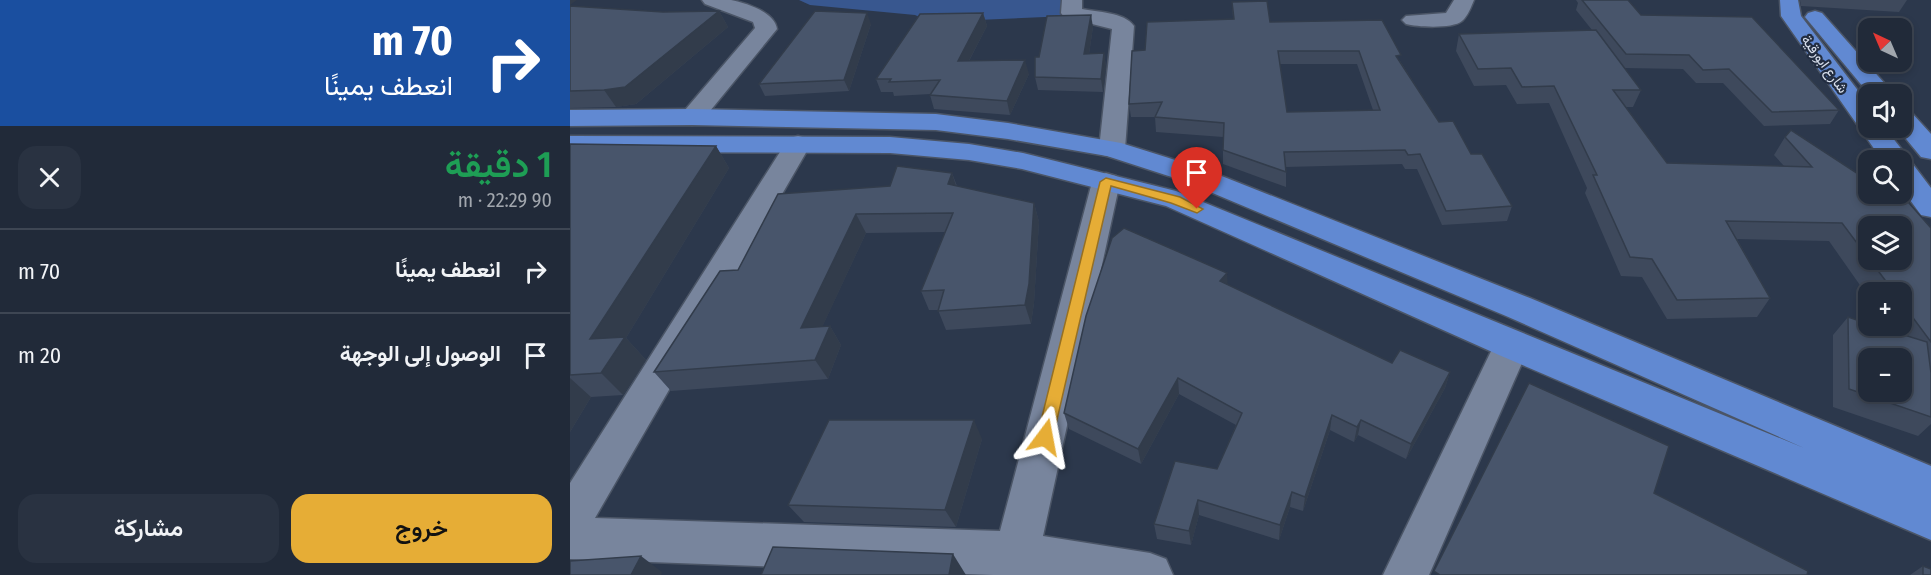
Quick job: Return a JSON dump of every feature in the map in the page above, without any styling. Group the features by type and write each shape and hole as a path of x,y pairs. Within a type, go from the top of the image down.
{"main road":[{"name":"شارع ابورقية","path":"1788,1 1816,18 1873,84"},
{"name":"شارع ابورقية","path":"1788,1 1791,16 1858,108"},
{"path":"570,118 692,117 936,122 1008,130 1109,165 1176,200 1512,345 1931,520"},
{"path":"1912,129 1931,151"},
{"path":"570,144 890,145 1194,175 1518,307 1931,485"},
{"path":"1912,182 1931,208"}],"street":[{"path":"692,117 766,30 766,25 760,18 712,0"},
{"path":"1016,564 1109,165 1123,26 1109,20 1071,13 1072,0"},
{"path":"1413,20 1451,19 1457,15 1464,0"},
{"path":"570,521 798,144"},
{"path":"1406,575 1512,345"},
{"path":"570,538 1016,564 1150,575"}],"shaded area":[{"path":"799,0 1070,0 1068,16 931,22 915,15 810,5"}],"building":[{"path":"1582,0 1628,0 1641,15 1752,17 1839,110 1772,112 1729,69 1703,70 1689,55 1626,54"},
{"path":"1267,1 1270,22 1382,20 1401,55 1396,56 1439,122 1453,121 1471,154 1482,154 1512,206 1446,211 1420,154 1408,155 1405,150 1284,152 1286,172 1223,150 1224,123 1155,117 1162,102 1129,104 1132,51 1145,50 1147,22 1234,19 1232,2","holes":["1278,51 1359,51 1380,110 1287,112"]},
{"path":"570,6 663,12 719,11 625,87 570,91"},
{"path":"815,11 867,13 844,80 759,84"},
{"path":"983,13 958,61 1025,60 1007,101 930,95 940,80 889,82 891,79 876,79 920,14"},
{"path":"1091,15 1084,54 1104,53 1101,79 1035,77 1035,57 1039,57 1047,16"},
{"path":"1596,30 1641,90 1613,90 1667,163 1812,167 1785,137 1791,130 1858,174 1858,204 1910,204 1931,228 1931,342 1912,316 1912,282 1886,282 1878,270 1912,270 1912,216 1858,216 1858,244 1842,223 1726,221 1770,298 1677,300 1652,259 1630,257 1593,175 1597,175 1554,86 1522,87 1511,68 1478,69 1459,34"},
{"path":"570,144 716,146 590,339 625,337 601,373 570,375"},
{"path":"897,166 952,173 948,184 1034,203 1029,284 1025,305 938,311 944,290 921,291 953,213 856,214 801,328 830,326 815,360 654,372 720,271 738,270 778,194 890,186"},
{"path":"1124,228 1227,273 1220,281 1392,363 1400,350 1450,372 1411,444 1361,420 1357,427 1332,415 1305,497 1292,492 1280,525 1198,500 1189,531 1154,524 1175,461 1217,469 1242,413 1178,378 1138,449 1064,413 1086,316 1112,238"},
{"path":"1848,317 1858,320 1858,336 1908,336 1927,342 1931,373 1931,417 1887,402 1912,402 1912,348 1858,348 1858,392 1849,389"},
{"path":"1529,383 1669,446 1654,493 1808,571 1807,575 1440,575 1434,571"},
{"path":"829,420 974,420 945,510 788,505"},
{"path":"773,547 953,554 949,575 761,575"},
{"path":"641,556 631,575 570,575 570,561"},
{"path":"1923,566 1931,569 1931,575 1923,575"}],"route":[{"path":"1045,437 1106,182 1176,200 1197,209"}]}
